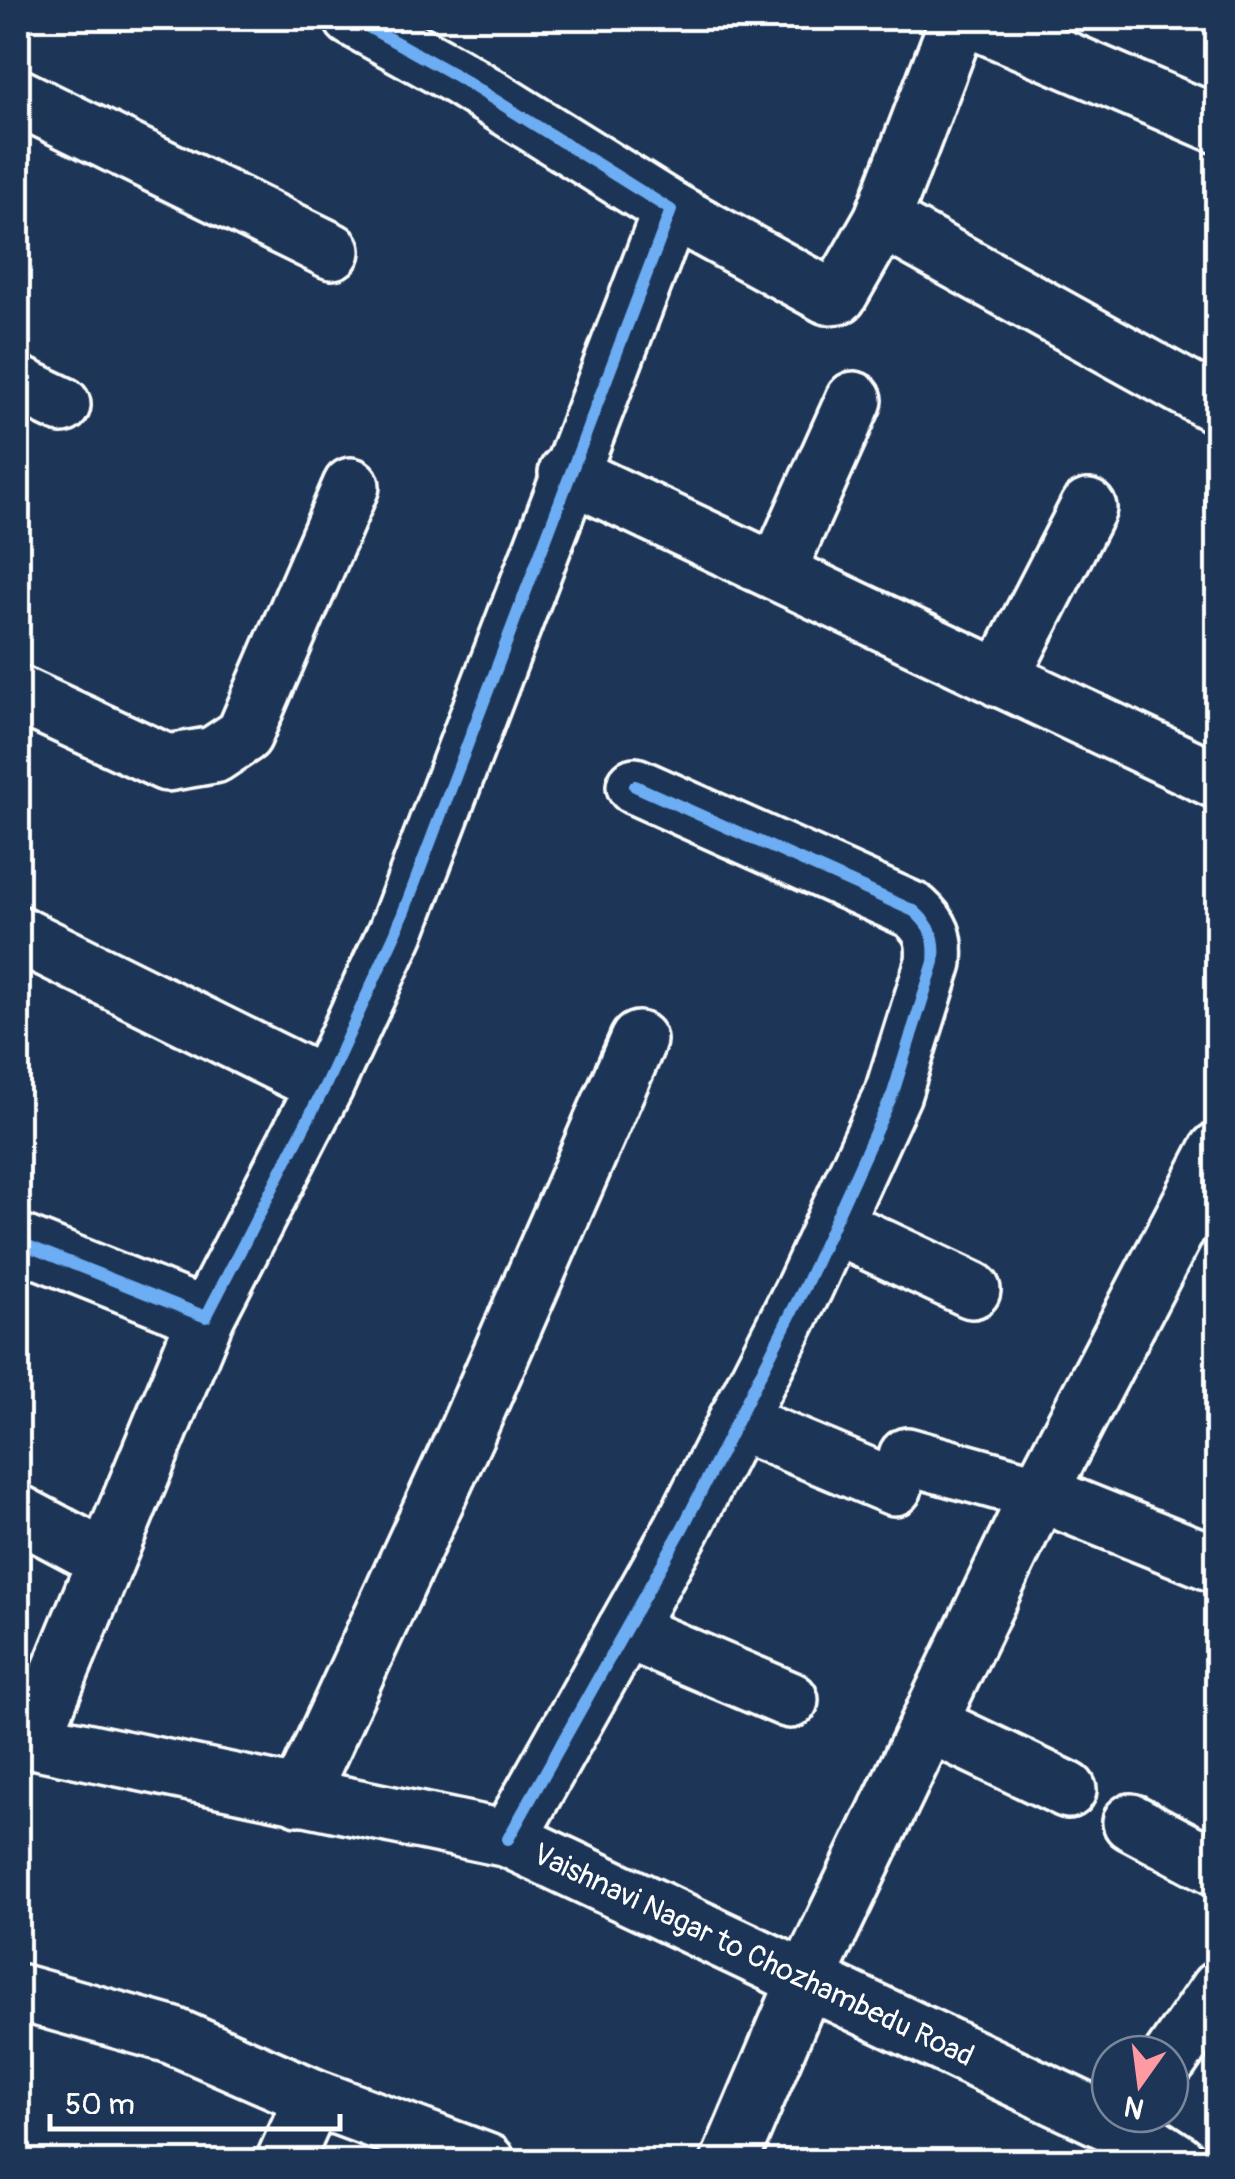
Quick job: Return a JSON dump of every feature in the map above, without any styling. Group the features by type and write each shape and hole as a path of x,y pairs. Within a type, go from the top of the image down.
{"street":[{"path":"352,18 455,75 671,210 828,296 839,295 847,288 882,220 960,18"},
{"path":"968,18 1035,31 1218,126"},
{"path":"18,97 332,251"},
{"path":"25,1738 206,1317 326,1086 396,932 671,210"},
{"path":"882,220 1218,406"},
{"path":"778,570 854,400"},
{"path":"568,472 1218,781"},
{"path":"18,694 167,763 214,754 244,735 351,486"},
{"path":"1000,678 1088,508"},
{"path":"508,1839 736,1421 833,1225 892,1093 934,962 936,942 929,925 914,912 635,786"},
{"path":"18,934 326,1086"},
{"path":"299,1797 466,1432 638,1040"},
{"path":"730,2162 806,1980 1039,1493 1217,1153"},
{"path":"833,1225 972,1290"},
{"path":"18,1242 206,1317"},
{"path":"736,1421 900,1472 1039,1493 1218,1566"},
{"path":"18,1513 103,1558"},
{"path":"625,1630 790,1700"},
{"path":"929,1724 1068,1790"},
{"name":"Vaishnavi Nagar to Chozhambedu Road","path":"25,1738 508,1839 806,1980 1090,2105"},
{"path":"1130,1822 1218,1868"},
{"path":"1187,2034 1218,1990"},
{"path":"18,1992 172,2035 314,2097 488,2162"},
{"path":"284,2162 314,2097"},
{"name":"Vaishnavi Nagar to Chozhambedu Road","path":"1143,2134 1178,2162"}],"cycle path":[{"path":"18,1242 206,1317 325,1086 396,932 671,210 455,75 352,18"},
{"path":"508,1839 683,1527 805,1286 893,1093 934,962 931,934 914,911 635,786"}]}
